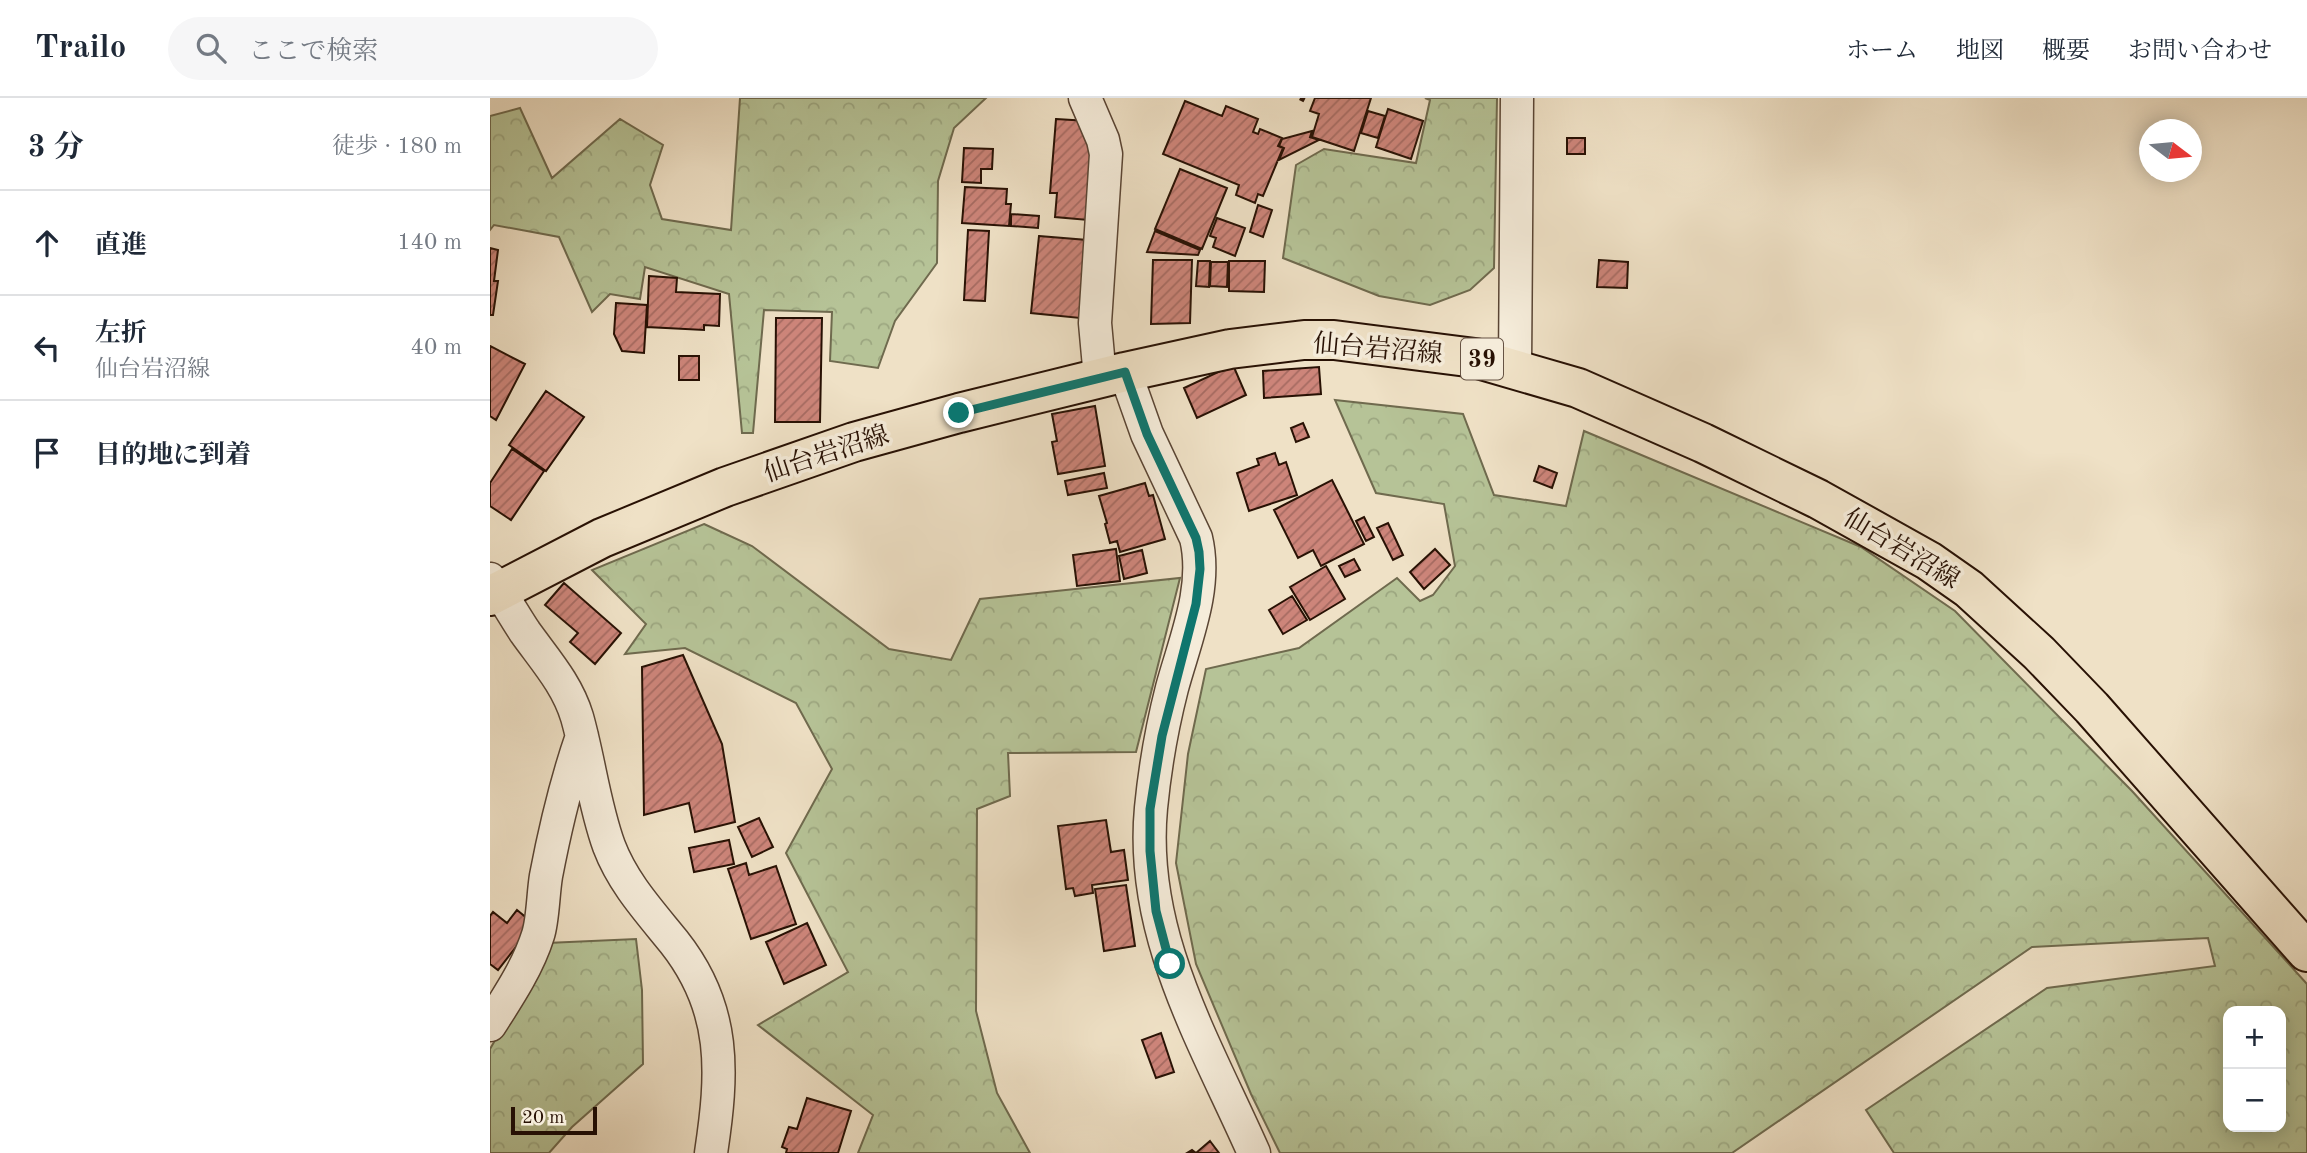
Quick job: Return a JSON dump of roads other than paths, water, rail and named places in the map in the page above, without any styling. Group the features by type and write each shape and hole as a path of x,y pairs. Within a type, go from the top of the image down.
{"main road":[{"name":"仙台岩沼線","path":"493,589 725,486 854,442 1113,375 1230,349 1276,342 1334,340 1475,358 1578,388 1640,414 1818,499 1929,561 1969,589 2039,653 2092,708 2307,952"}],"street":[{"path":"1085,98 1106,153 1095,323 1113,375 1147,434 1196,538 1199,552 1196,604 1164,724 1150,809 1150,851 1156,911 1170,964 1192,1020 1254,1153"},
{"path":"1515,368 1517,98"},
{"path":"493,589 558,674 576,714 608,844 620,872 643,906 683,955 697,976 708,1003 718,1040 720,1098 711,1153"},
{"path":"490,1025 513,988 538,933 552,846 569,774 582,736"}]}
